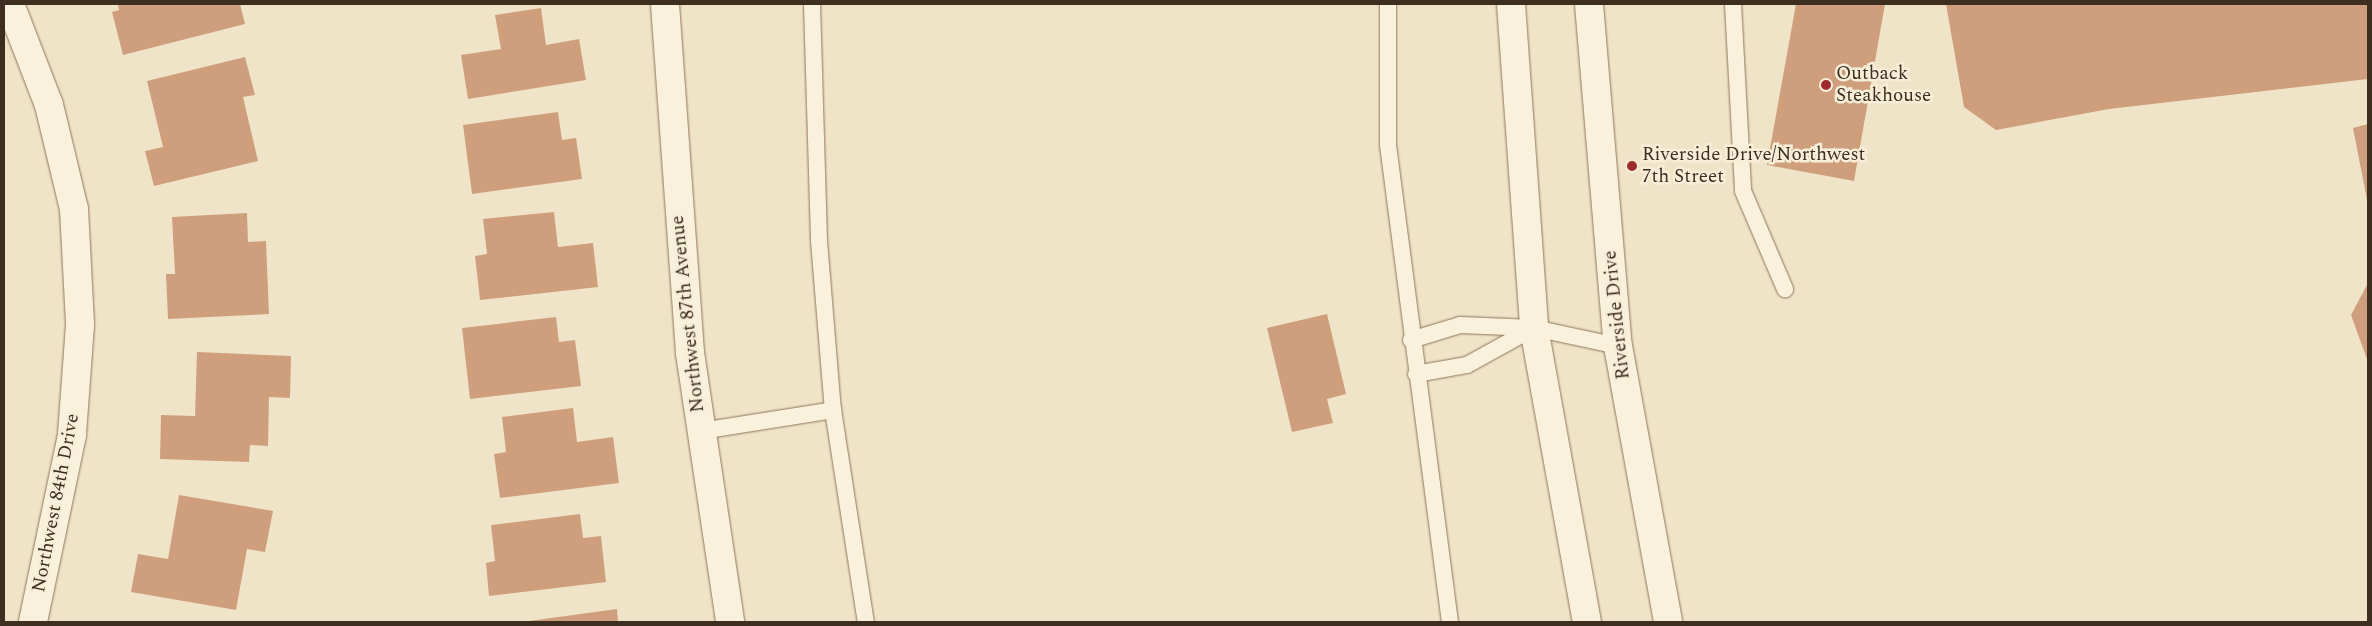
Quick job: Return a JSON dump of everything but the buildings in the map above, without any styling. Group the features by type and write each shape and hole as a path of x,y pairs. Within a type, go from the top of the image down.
{"street":[{"name":"Northwest 84th Drive","path":"10,4 49,105 74,209 80,325 72,435 33,622"},
{"name":"Northwest 87th Avenue","path":"665,4 674,178 701,430 730,622"},
{"path":"1511,4 1534,328 1587,622"},
{"name":"Riverside Drive","path":"1589,4 1618,346 1668,622"}],"lane":[{"path":"812,4 820,241 833,410 866,622"},
{"path":"1388,4 1388,145 1411,340 1450,622"},
{"path":"1733,4 1743,191 1785,289"},
{"path":"1411,340 1460,324 1534,328 1618,346"},
{"path":"1416,374 1467,365 1534,328"},
{"path":"701,430 833,410"}],"place":[{"name":"Outback Steakhouse","path":"1826,85"},
{"name":"Riverside Drive/Northwest 7th Street","path":"1632,166"}]}
